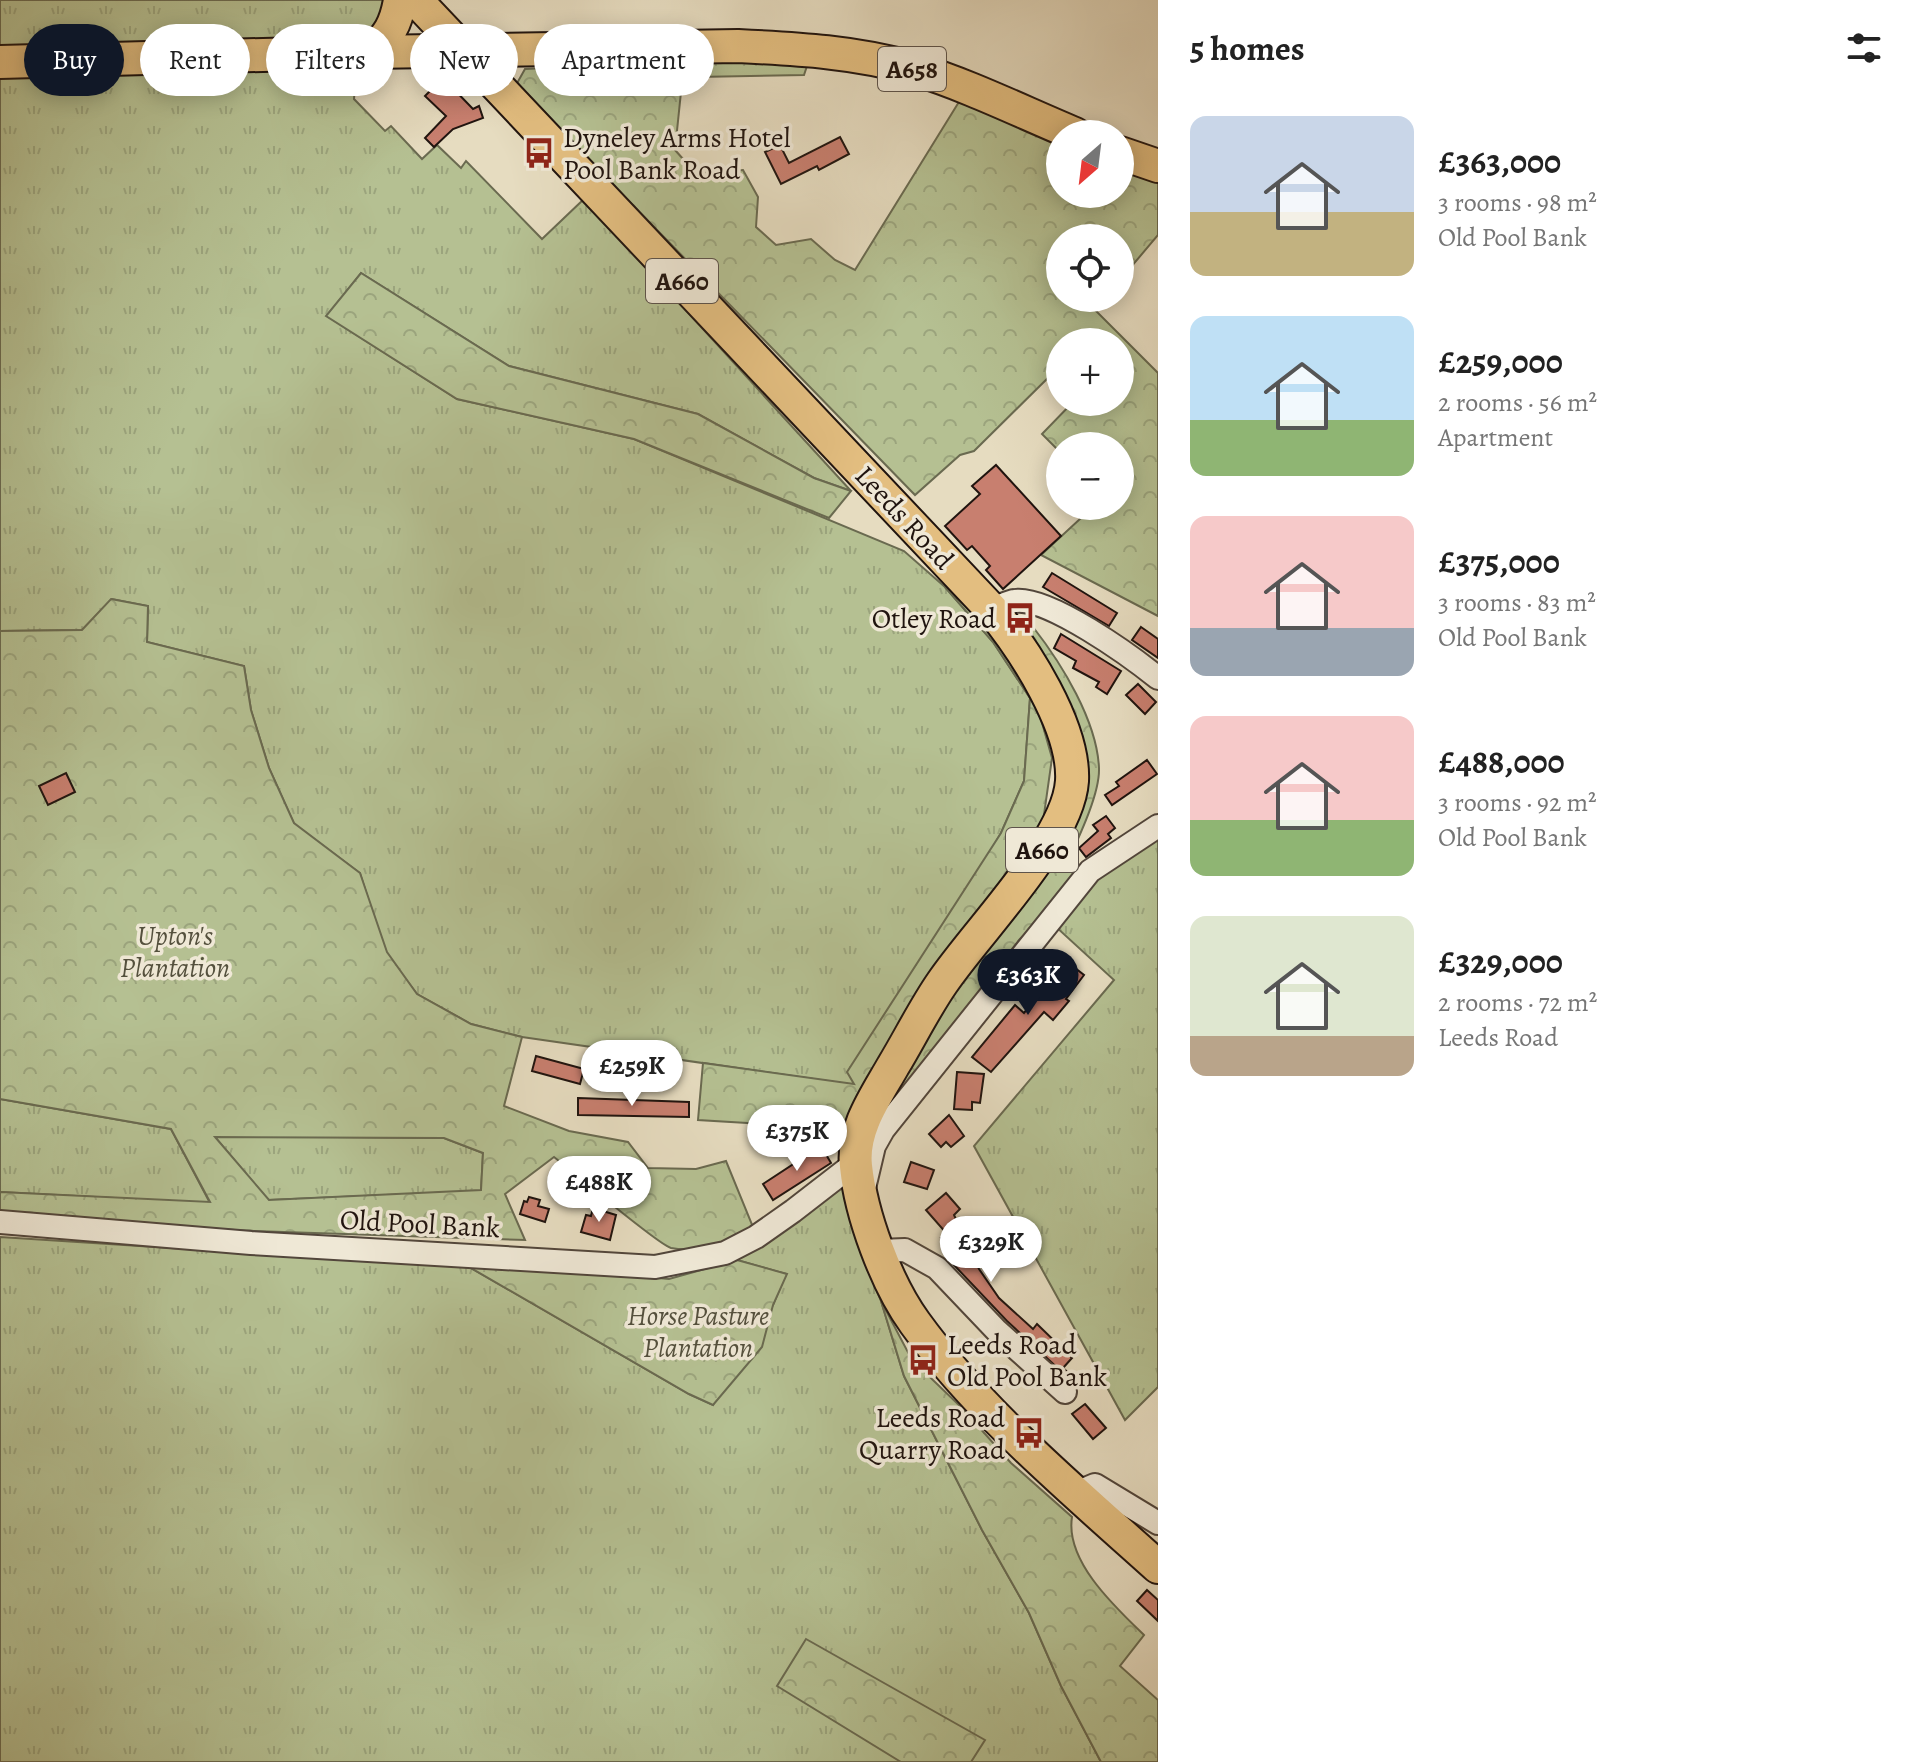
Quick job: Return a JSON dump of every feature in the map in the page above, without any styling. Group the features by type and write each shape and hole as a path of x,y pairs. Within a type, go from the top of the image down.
{"highway":[{"path":"394,25 400,0"},
{"name":"Leeds Road","path":"416,0 438,24"},
{"name":"A658","path":"518,50 738,46 846,54 916,69 1046,121"},
{"name":"A658","path":"0,62 266,55"},
{"name":"Leeds Road","path":"506,96 991,609 1031,663 1058,720 1068,751 1072,779 1068,805 1047,844 942,983 868,1110 857,1141 855,1163 861,1196 879,1251 914,1321 984,1404 1158,1567"},
{"path":"1134,158 1158,166"}],"street":[{"path":"991,609 1017,600 1050,608 1158,678"},
{"path":"861,1196 874,1146 883,1130 1090,871 1158,826"},
{"name":"Old Pool Bank","path":"0,1222 251,1243 655,1267 725,1253 781,1220 855,1163"},
{"path":"879,1251 905,1250 937,1268 997,1331 1065,1392"},
{"path":"1076,1493 1095,1485 1158,1523"}],"green space":[{"path":"0,0 383,0 384,6 376,24 266,24 266,38 250,39 250,24 140,24 140,43 124,44 124,24 24,24 24,47 0,48"},
{"path":"809,60 804,75 714,77 714,61"},
{"path":"525,69 534,69 534,96 681,96 675,150 690,166 704,172 743,170 758,197 756,227 776,245 811,239 835,260 855,270 962,97 1046,133 1046,208 1134,208 1134,171 1158,181 1158,235 1134,263 1134,224 1046,224 1046,312 1097,312 1113,328 1046,328 1046,380 974,451 960,455 915,495 518,87"},
{"path":"250,71 266,71 266,96 354,96 385,131 391,126 422,159 437,145 461,168 466,161 542,239 584,199 851,491 814,478 698,414 509,366 361,273 327,316 457,399 634,439 904,551 945,587 993,642 1030,698 1024,781 1001,833 855,1085 522,1037 471,1024 417,994 385,952 360,873 294,824 269,768 251,710 244,666 147,642 148,606 112,599 82,630 0,631 0,75 24,75 24,96 124,96 124,73 140,73 140,96 250,96"},
{"path":"361,273 509,366 698,414 814,478 851,491 829,518 634,439 457,399 326,316"},
{"path":"1134,349 1158,373 1158,616 1041,555 1079,520 1134,520 1134,432 1046,432 1046,438 1042,434 1059,416 1134,416"},
{"path":"945,587 992,629 1031,684 1052,758 1043,822 874,1070 843,1129 698,1120 703,1063 854,1084 847,1072 1001,833 1024,781 1030,698 993,642"},
{"name":"Upton's Plantation","path":"111,599 148,606 147,642 244,666 251,710 269,768 294,823 360,873 387,952 417,994 471,1024 522,1037 504,1106 569,1131 628,1142 648,1168 696,1169 726,1161 753,1227 714,1245 693,1249 671,1248 633,1222 554,1157 505,1194 525,1240 253,1231 0,1217 0,1192 210,1202 171,1129 0,1099 0,631 82,630","holes":["215,1137 444,1138 483,1153 481,1190 269,1200"]},
{"path":"1033,627 1076,694 1097,750 1099,768 1096,790 1067,863 1078,874 1068,890 1019,940 877,1124 955,982 1073,812 1021,636"},
{"path":"1158,836 1158,1387 1125,1420 974,1146 1114,980 1055,926 1108,865"},
{"path":"0,1099 171,1129 210,1203 0,1192"},
{"path":"214,1136 444,1138 483,1153 481,1191 268,1200"},
{"path":"843,1182 859,1248 881,1301 904,1376 982,1530 1029,1613 1061,1686 1101,1762 0,1762 0,1237 342,1259 457,1260 713,1405 773,1305 786,1274 737,1260"},
{"name":"Horse Pasture Plantation","path":"457,1260 669,1279 737,1260 787,1274 773,1305 762,1347 713,1405"},
{"path":"881,1301 912,1360 961,1407 1011,1463 1072,1517 1072,1534 1084,1566 1107,1597 1144,1635 1120,1666 1158,1700 1158,1762 1101,1762 1061,1686 1029,1613 982,1530 904,1376"},
{"path":"806,1639 985,1740 971,1762 901,1762 777,1686"}],"building":[{"path":"425,96 460,96 473,109 479,106 483,118 453,129 434,147 425,138 446,116"},
{"path":"840,137 849,154 819,170 817,166 781,184 765,152 780,145 789,163"},
{"path":"996,465 1061,536 1003,589 986,570 990,566 972,546 967,550 945,526 980,494 972,486"},
{"path":"1052,573 1117,613 1109,626 1043,587"},
{"path":"1141,627 1158,639 1158,658 1132,640"},
{"path":"1061,634 1121,671 1107,694 1096,687 1099,682 1073,668 1076,661 1054,648"},
{"path":"1138,684 1156,702 1145,714 1126,695"},
{"path":"1147,760 1157,774 1112,805 1105,795 1119,786 1116,782"},
{"path":"66,773 75,792 48,805 39,786"},
{"path":"1106,816 1115,828 1108,834 1111,838 1086,857 1079,848 1098,831 1093,825"},
{"path":"1066,961 1084,975 1053,1020 1044,1012 991,1072 972,1057 1015,1005 1024,1013"},
{"path":"536,1056 584,1069 580,1084 532,1071"},
{"path":"957,1072 984,1074 980,1103 972,1102 972,1110 954,1109"},
{"path":"578,1098 689,1102 689,1117 578,1115"},
{"path":"949,1115 964,1136 951,1147 946,1142 941,1147 929,1134"},
{"path":"821,1146 831,1163 773,1200 763,1184"},
{"path":"911,1162 934,1170 927,1189 904,1182"},
{"path":"946,1193 960,1209 954,1215 979,1269 999,1298 1033,1329 1037,1324 1072,1358 1063,1368 1080,1383 1077,1386 1007,1321 954,1265 941,1238 948,1235 926,1210"},
{"path":"529,1197 540,1200 538,1206 549,1209 545,1222 520,1214 524,1201 527,1202"},
{"path":"593,1208 616,1215 610,1240 581,1232 586,1215 591,1216"},
{"path":"1085,1404 1106,1428 1093,1439 1072,1414"},
{"path":"1147,1590 1158,1600 1158,1621 1137,1601"}],"place":[{"name":"Dyneley Arms Hotel Pool Bank Road","path":"539,153"},
{"name":"Otley Road","path":"1020,618"},
{"name":"Leeds Road Old Pool Bank","path":"923,1360"},
{"name":"Leeds Road Quarry Road","path":"1029,1433"}]}
